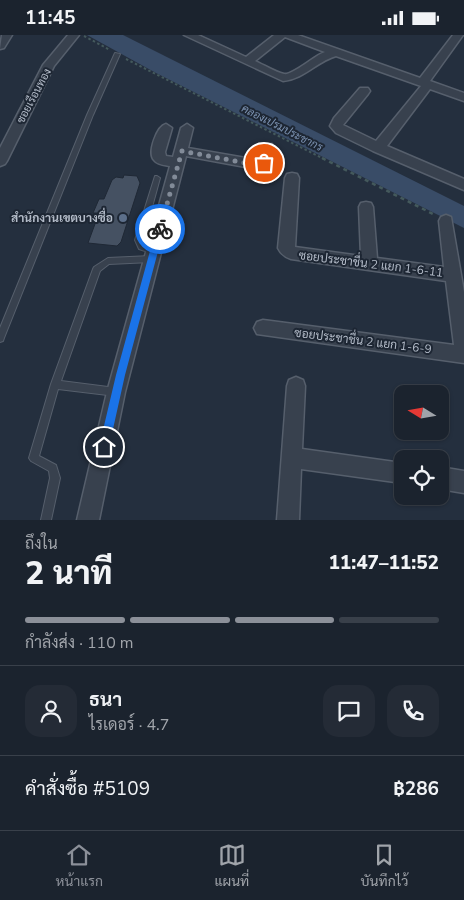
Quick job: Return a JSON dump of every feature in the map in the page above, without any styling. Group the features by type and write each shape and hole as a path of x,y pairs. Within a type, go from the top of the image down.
{"street":[{"path":"0,46 7,35"},
{"name":"ซอยเรือนทอง","path":"0,161 49,65 74,35"},
{"path":"189,35 283,79 293,77 320,57 336,51"},
{"path":"248,61 281,35"},
{"path":"288,35 464,97"},
{"path":"428,84 458,35"},
{"path":"378,148 428,84 464,43"},
{"path":"364,91 338,121 336,126 340,130 464,185"},
{"path":"166,128 158,152 159,157 163,160 180,157 261,165 264,163 267,147"},
{"path":"88,520 116,392 187,128"},
{"name":"ซอยประชาชื่น 2 แยก 1-6-11","path":"292,178 286,248 291,253 452,275"},
{"path":"366,207 369,264"},
{"path":"446,221 464,354"},
{"name":"ซอยประชาชื่น 2 แยก 1-6-9","path":"263,328 464,354"},
{"path":"288,520 296,386"},
{"path":"293,458 394,472"},
{"path":"449,480 464,482"}],"lane":[{"path":"0,338 90,115 117,54"},
{"path":"152,255 142,247 139,240 157,178"},
{"path":"46,520 55,478 53,468 34,457 55,384 97,269 108,261 152,255"},
{"path":"55,384 116,392"}],"path":[{"path":"83,35 446,221"}],"water":[{"name":"คลองเปรมประชากร","path":"87,35 123,35 464,206 464,228 156,73"}],"building":[{"path":"124,175 137,176 140,183 121,242 117,246 88,243 99,213 93,213 99,199 104,199 112,180 116,177 123,178"}],"way so far":[{"path":"160,229 182,151 256,165 264,163"}],"place":[{"name":"สำนักงานเขตบางซื่อ","path":"123,218"}],"route":[{"path":"104,447 120,375 160,229"}]}
